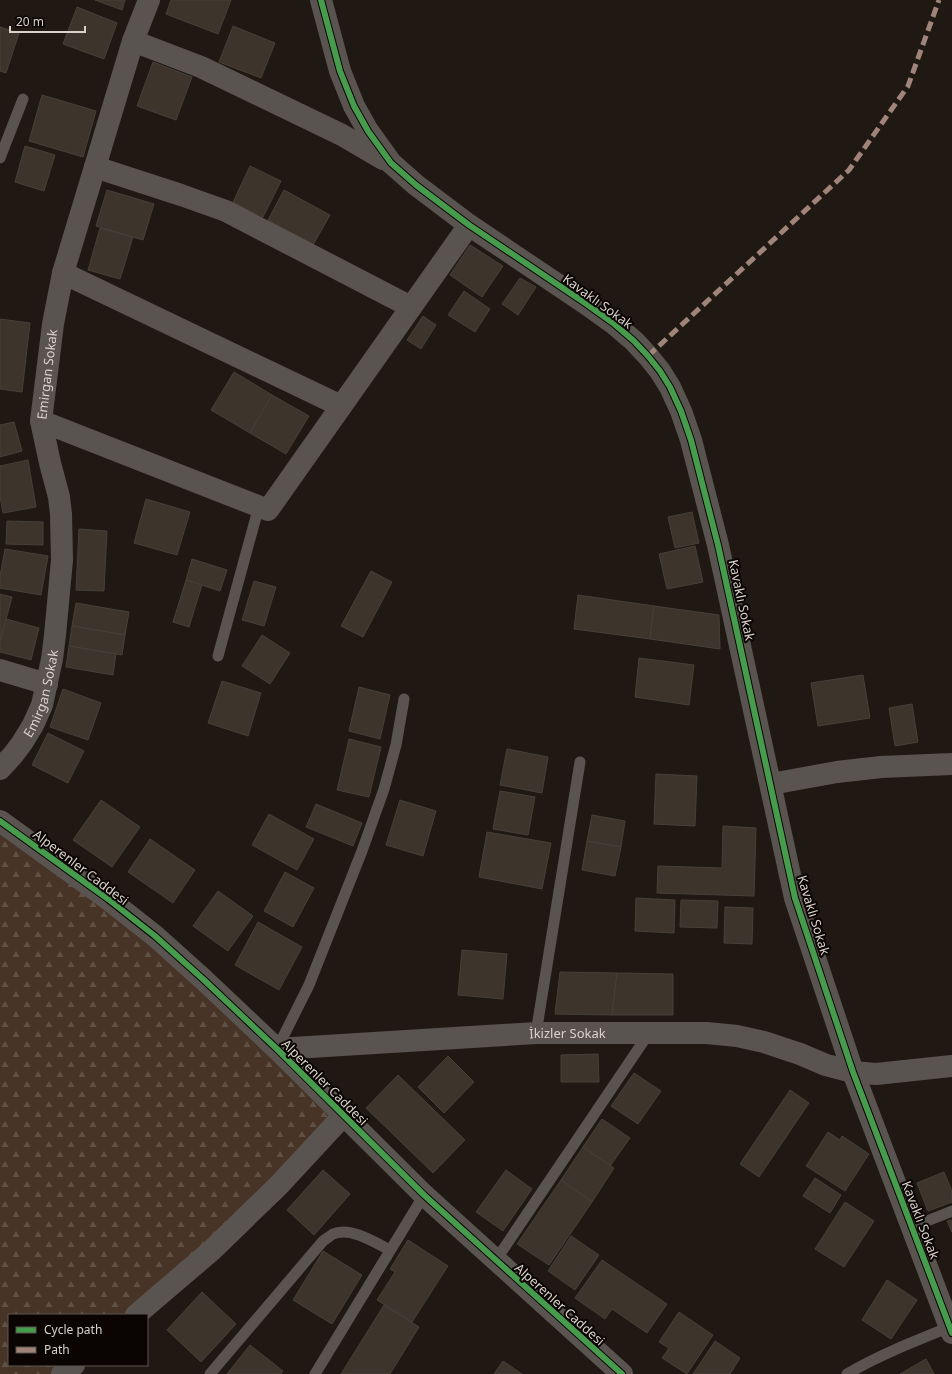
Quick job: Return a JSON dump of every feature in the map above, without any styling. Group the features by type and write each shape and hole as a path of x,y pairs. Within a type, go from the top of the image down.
{"street":[{"name":"Emirgan Sokak","path":"0,769 13,756 33,725 42,706 54,641 62,560 61,514 59,497 41,421 53,324 63,273 133,41 149,0"},
{"name":"Kavaklı Sokak","path":"321,0 340,71 354,106 368,132 391,163 416,185 469,225 614,323 648,356 670,387 681,410 691,440 718,545 795,898 853,1072 951,1330"},
{"path":"133,41 201,67 342,135 391,163"},
{"path":"95,168 181,194 226,211 411,307"},
{"path":"41,421 268,510 469,225"},
{"path":"63,273 341,406"},
{"path":"0,670 47,684"},
{"path":"771,784 837,772 881,767 952,764"},
{"name":"Alperenler Caddesi","path":"0,821 108,899 155,936 277,1049 424,1195 622,1374"},
{"name":"İkizler Sokak","path":"277,1049 536,1033 707,1033 737,1036 764,1042 800,1054 826,1065 853,1072 876,1074 952,1066"},
{"path":"137,1314 211,1251 279,1185 343,1116"},
{"path":"62,1374 73,1366"}],"lane":[{"path":"0,158 23,99"},
{"path":"218,656 259,506"},
{"path":"277,1049 309,985 362,851 384,789 396,745 404,699"},
{"path":"536,1033 580,762"},
{"path":"496,1260 650,1032"},
{"path":"315,1374 424,1195"},
{"path":"912,1227 952,1211"},
{"path":"210,1374 323,1242 334,1234 349,1233 361,1235 390,1250"},
{"path":"847,1374 886,1353 951,1330"}],"green space":[{"path":"0,821 59,864 343,1116 137,1314 8,1314 8,1366 73,1366 62,1374 0,1374"}],"building":[{"path":"95,0 125,0 122,10"},
{"path":"171,0 231,0 218,34 166,14"},
{"path":"77,7 117,23 104,59 63,44"},
{"path":"233,26 275,43 261,78 219,62"},
{"path":"0,27 19,33 6,73 0,71"},
{"path":"153,62 192,77 176,120 137,106"},
{"path":"42,95 96,111 83,157 29,141"},
{"path":"25,146 55,155 44,191 15,182"},
{"path":"250,166 281,181 263,217 233,202"},
{"path":"107,190 154,204 143,240 96,226"},
{"path":"284,190 330,215 313,245 268,220"},
{"path":"100,228 133,237 120,279 88,270"},
{"path":"470,245 503,266 482,297 450,275"},
{"path":"520,278 536,287 518,315 502,304"},
{"path":"464,291 490,309 475,332 448,315"},
{"path":"423,316 436,325 421,349 407,340"},
{"path":"0,319 30,323 22,392 0,389"},
{"path":"234,372 272,395 250,433 211,410"},
{"path":"272,395 309,416 286,454 250,433"},
{"path":"14,422 22,451 0,457 0,425"},
{"path":"28,460 36,507 3,513 0,496 0,466"},
{"path":"146,499 190,512 177,555 134,543"},
{"path":"692,512 699,543 675,548 668,517"},
{"path":"7,521 43,522 43,545 6,544"},
{"path":"79,529 107,531 104,591 76,590"},
{"path":"695,546 703,582 667,589 659,554"},
{"path":"5,549 48,556 41,595 0,588 0,576"},
{"path":"192,559 227,570 220,591 186,580"},
{"path":"371,571 392,582 363,637 341,626"},
{"path":"186,580 202,585 189,627 173,622"},
{"path":"254,581 276,587 264,626 242,620"},
{"path":"0,594 12,597 0,642"},
{"path":"578,595 654,606 650,639 574,629"},
{"path":"76,603 129,612 125,635 72,626"},
{"path":"654,606 719,615 720,649 650,639"},
{"path":"6,619 39,628 31,660 0,652 0,642"},
{"path":"72,626 125,635 122,655 69,646"},
{"path":"262,635 290,653 270,684 242,666"},
{"path":"69,646 116,654 113,675 66,667"},
{"path":"639,658 694,665 689,705 635,697"},
{"path":"863,675 870,718 818,726 811,683"},
{"path":"222,681 261,693 248,736 208,723"},
{"path":"359,687 390,695 380,739 349,731"},
{"path":"63,689 101,703 88,740 50,727"},
{"path":"912,704 918,742 895,746 889,708"},
{"path":"48,733 84,751 68,783 32,765"},
{"path":"349,739 381,747 369,797 337,790"},
{"path":"507,749 548,757 542,793 500,785"},
{"path":"656,774 697,776 695,826 654,824"},
{"path":"500,791 535,797 528,835 493,829"},
{"path":"101,800 140,827 112,867 73,840"},
{"path":"400,800 436,811 423,856 386,845"},
{"path":"316,804 362,823 353,846 306,827"},
{"path":"269,814 314,839 297,870 252,845"},
{"path":"592,815 625,821 621,847 587,841"},
{"path":"723,826 756,828 754,896 657,893 658,866 722,868"},
{"path":"487,832 551,843 542,889 479,877"},
{"path":"150,839 195,870 173,903 128,872"},
{"path":"587,841 621,847 615,876 582,870"},
{"path":"285,872 314,888 293,927 264,911"},
{"path":"218,891 253,916 228,951 193,926"},
{"path":"636,898 675,900 674,933 635,931"},
{"path":"681,900 718,901 717,928 680,927"},
{"path":"725,907 753,908 752,944 724,943"},
{"path":"258,922 302,947 279,990 235,965"},
{"path":"462,950 507,954 503,999 458,995"},
{"path":"560,972 617,973 612,1015 555,1014"},
{"path":"617,973 673,974 673,1015 612,1015"},
{"path":"598,1054 599,1082 561,1082 561,1055"},
{"path":"448,1056 474,1082 444,1113 418,1087"},
{"path":"634,1073 661,1091 638,1124 611,1106"},
{"path":"398,1075 465,1140 433,1173 366,1108"},
{"path":"790,1090 809,1103 759,1177 740,1164"},
{"path":"602,1119 630,1138 610,1166 583,1147"},
{"path":"828,1132 840,1140 842,1136 869,1154 845,1191 806,1166"},
{"path":"583,1147 614,1168 592,1202 561,1180"},
{"path":"323,1170 350,1194 314,1235 287,1210"},
{"path":"506,1170 532,1189 503,1231 476,1212"},
{"path":"944,1172 952,1191 952,1202 928,1211 917,1183"},
{"path":"815,1178 841,1195 830,1213 803,1196"},
{"path":"561,1180 592,1202 549,1265 517,1244"},
{"path":"845,1202 874,1221 844,1267 815,1249"},
{"path":"952,1220 952,1232 947,1221"},
{"path":"571,1236 599,1255 575,1290 548,1271"},
{"path":"408,1240 448,1266 412,1322 377,1300 395,1272 390,1269"},
{"path":"323,1251 362,1275 332,1324 293,1300"},
{"path":"602,1260 667,1304 647,1333 612,1309 605,1319 575,1298"},
{"path":"887,1280 917,1300 891,1339 862,1320"},
{"path":"202,1292 236,1324 201,1362 167,1330"},
{"path":"384,1305 419,1327 390,1374 341,1374"},
{"path":"679,1312 713,1335 687,1374 662,1358 669,1348 659,1342"},
{"path":"715,1341 740,1358 730,1374 693,1374"},
{"path":"250,1345 283,1371 281,1374 227,1374"},
{"path":"926,1359 934,1374 900,1374"},
{"path":"503,1361 522,1374 494,1374"}],"marked path":[{"path":"648,356 849,170 908,86 939,0"}],"cycle path":[{"path":"321,0 340,71 354,106 368,131 391,163 416,185 469,225 613,323 634,341 648,356 670,387 681,411 691,440 718,545 795,898 853,1072 952,1333"},
{"path":"0,821 108,899 155,936 277,1049 424,1195 622,1374"}]}
